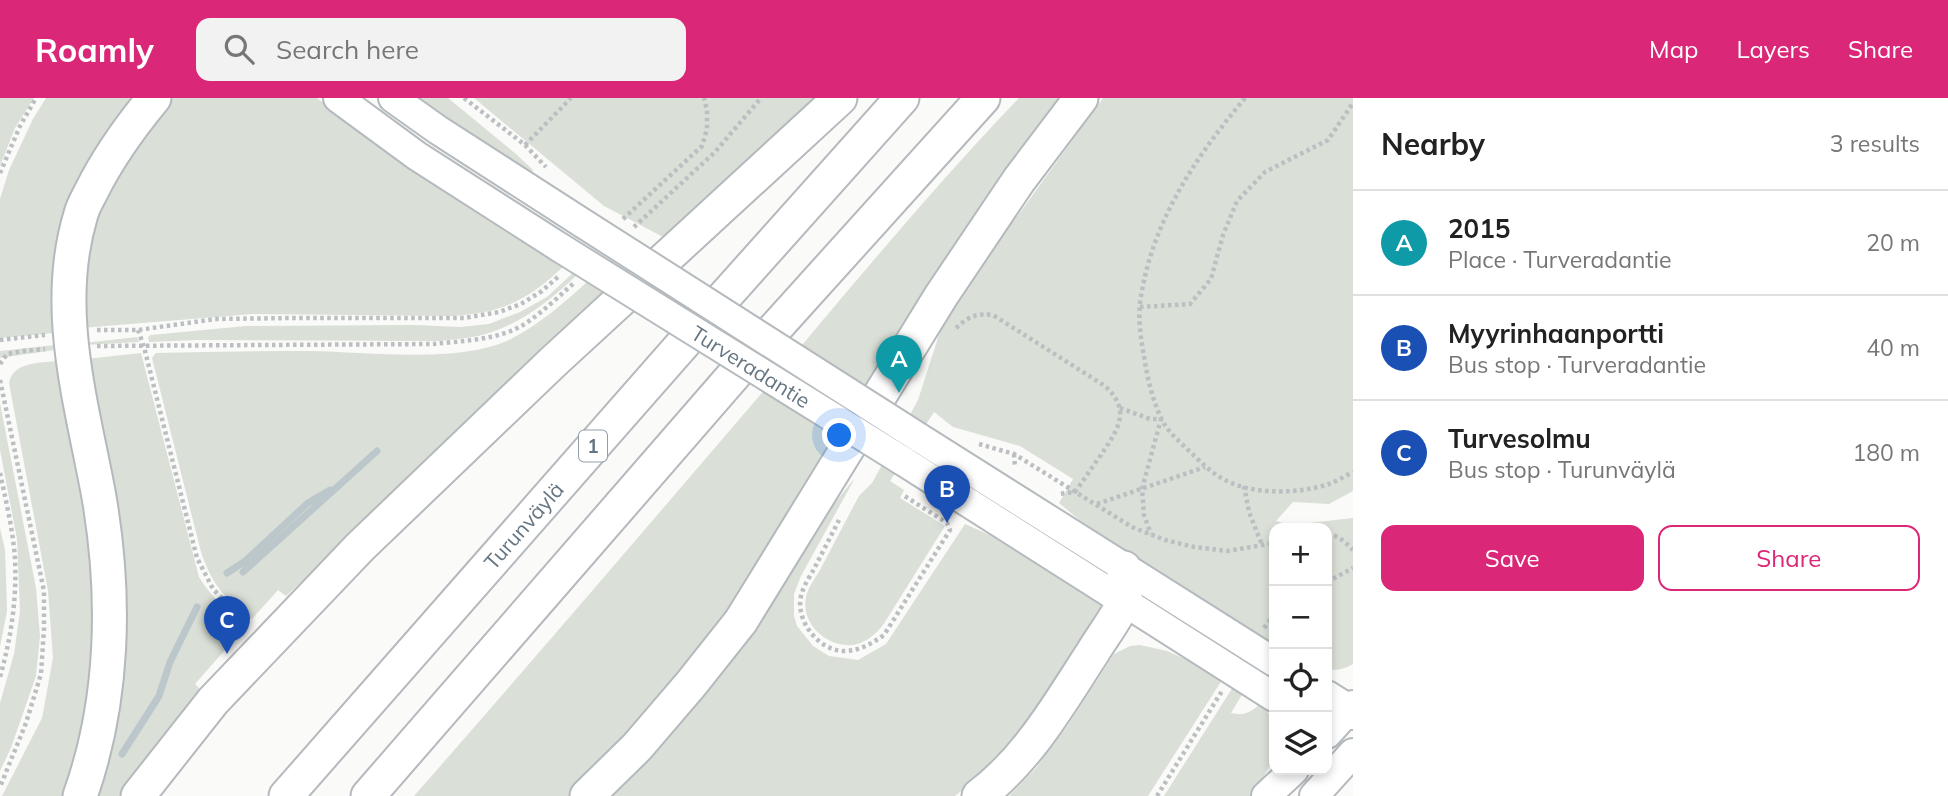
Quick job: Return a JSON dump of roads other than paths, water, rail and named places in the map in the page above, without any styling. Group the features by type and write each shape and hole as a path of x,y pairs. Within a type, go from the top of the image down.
{"highway":[{"path":"80,796 102,720 110,615 99,499 74,372 68,318 70,265 81,213 103,169 132,124 154,98"},
{"path":"138,796 213,701 360,547 553,362 839,98"},
{"name":"Turunväylä","path":"286,796 902,98"},
{"path":"368,796 760,345 983,98"},
{"path":"587,796 637,747 741,621 941,296 1019,180 1081,98"},
{"path":"979,796 1017,762 1040,734 1124,584"}],"main road":[{"name":"Turveradantie","path":"338,98 561,260 903,461 1124,584 1269,659"},
{"name":"Turveradantie","path":"393,98 438,130 918,437 1124,584 1269,693"},
{"path":"1314,796 1353,753"},
{"path":"1266,796 1289,775"}],"waterway":[{"path":"243,572 377,451"},
{"path":"227,573 244,562 308,503 330,490"},
{"path":"122,754 159,696 170,662 197,607"}],"place":[{"name":"2015","path":"899,393"},
{"name":"Myyrinhaanportti","path":"947,523"},
{"name":"Turvesolmu","path":"227,654"}]}
